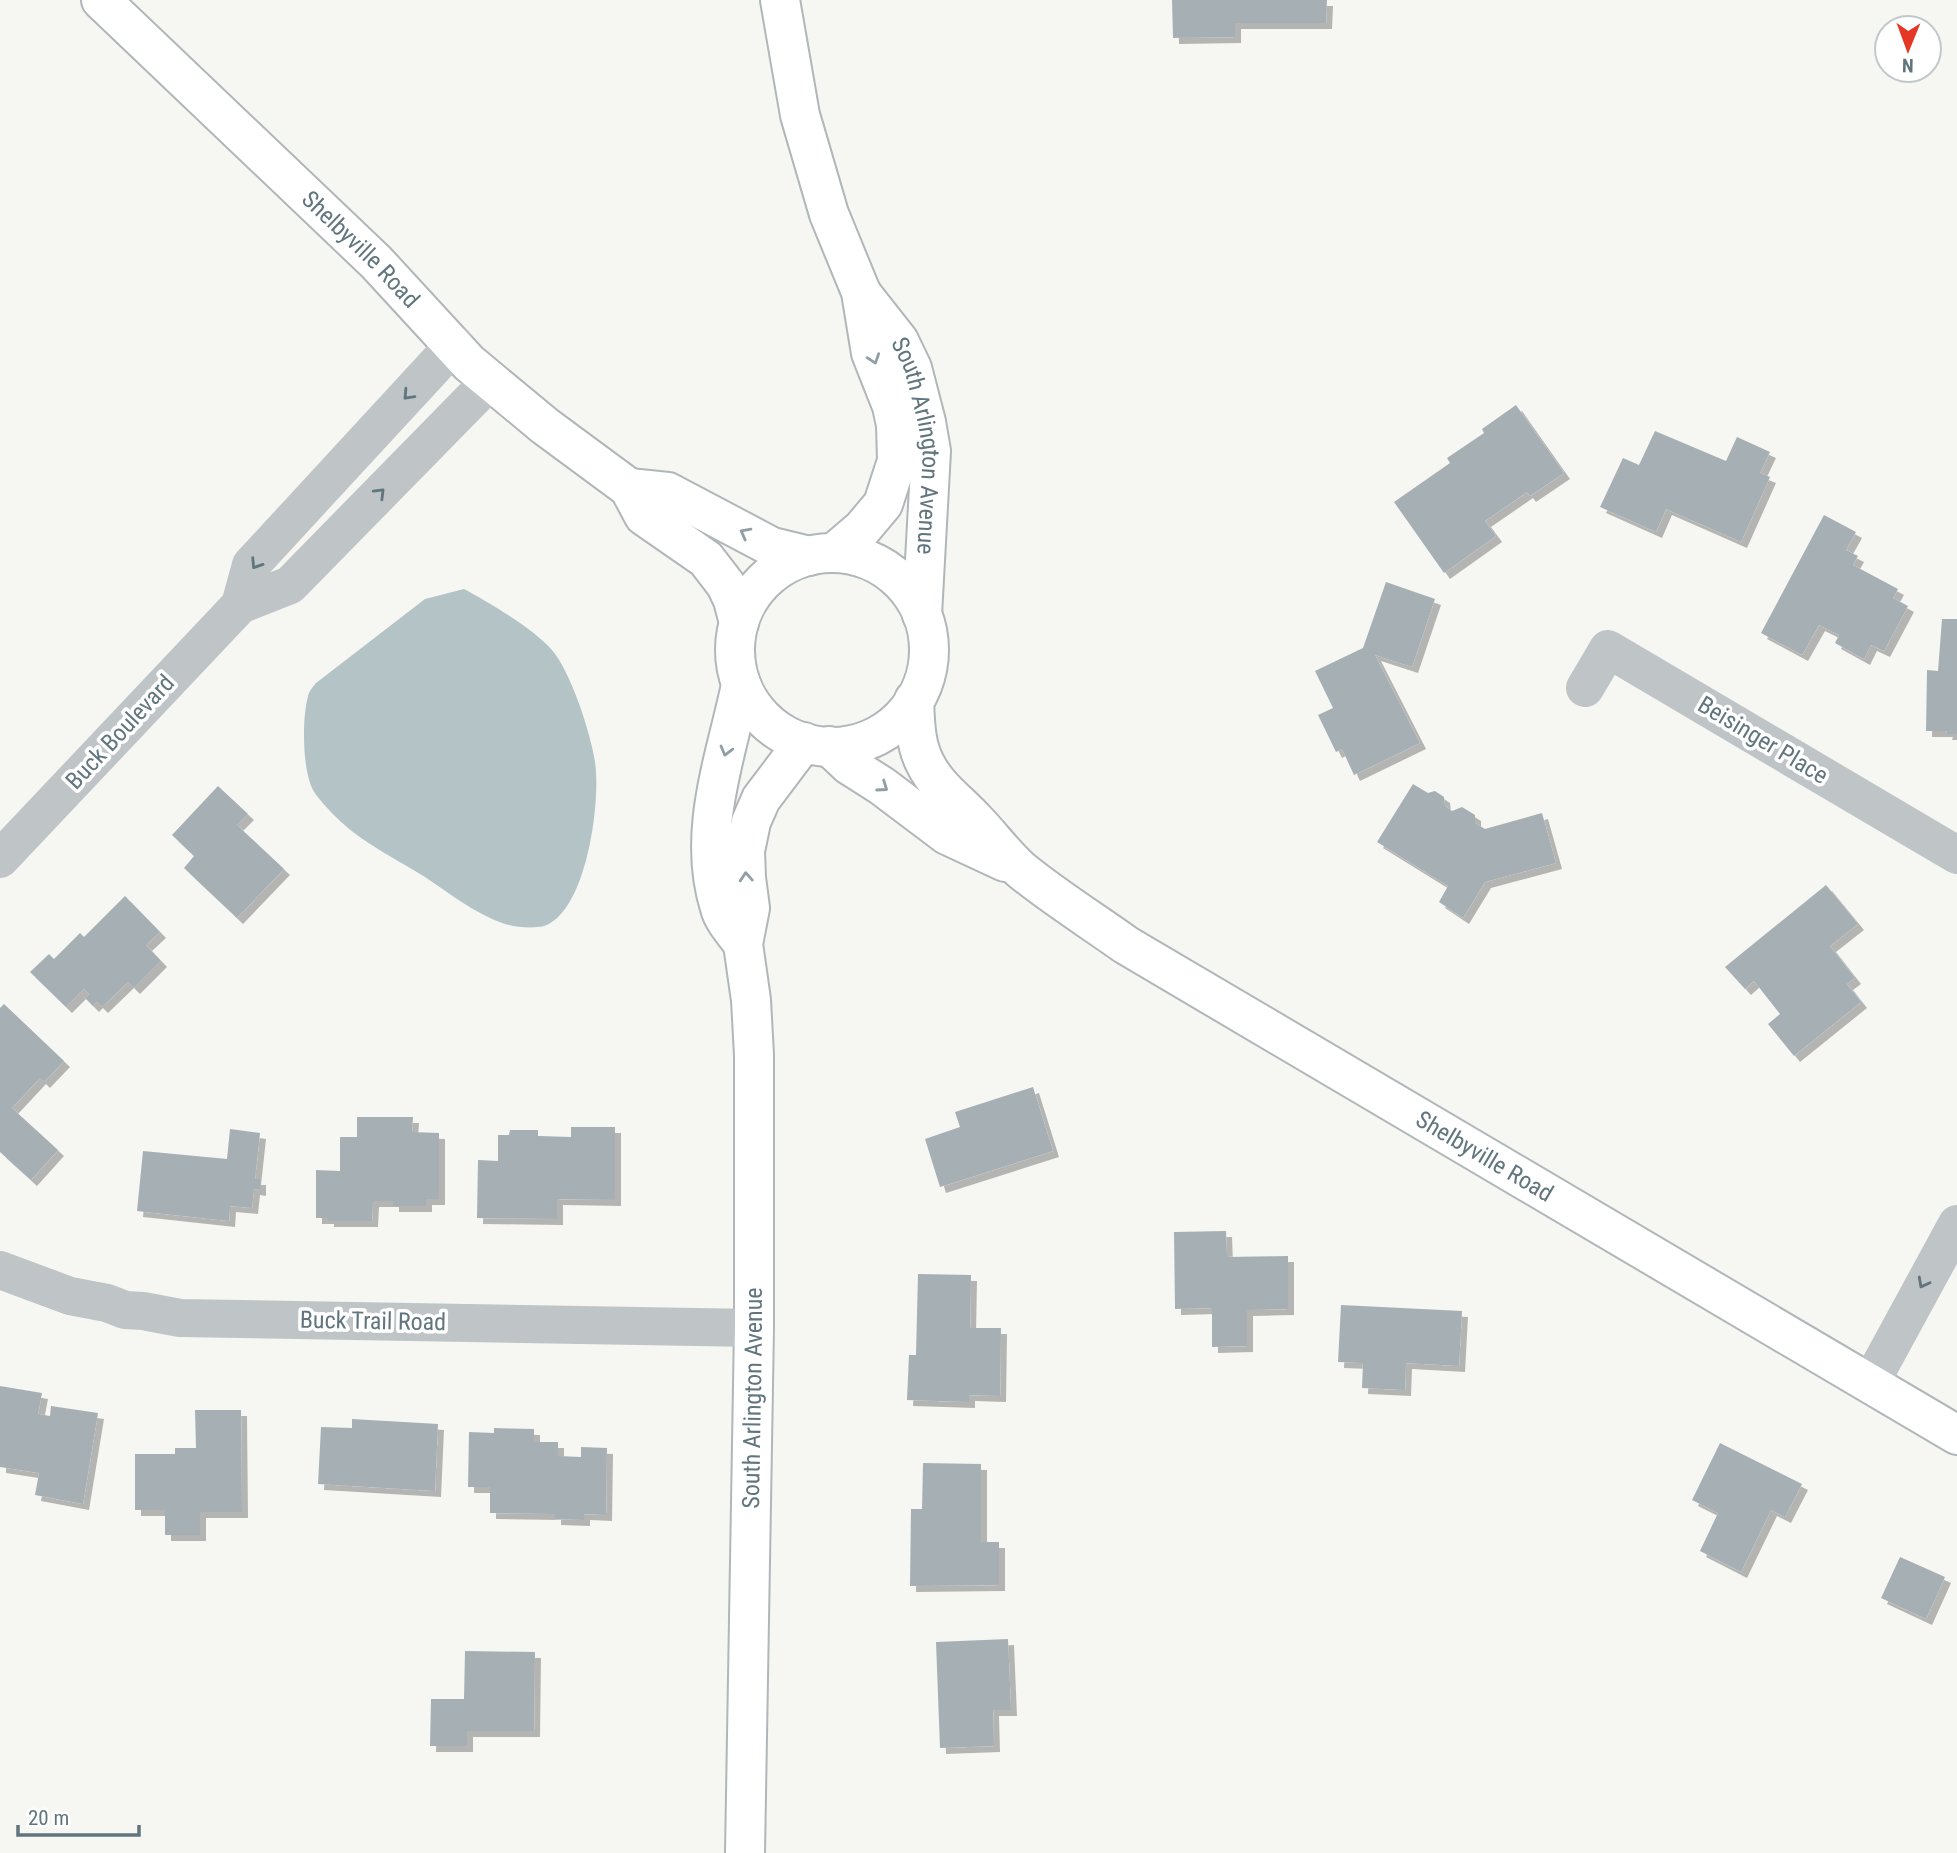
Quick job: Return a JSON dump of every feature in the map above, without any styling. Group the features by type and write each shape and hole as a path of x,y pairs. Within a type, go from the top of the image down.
{"main road":[{"name":"Shelbyville Road","path":"101,0 376,262 490,381 545,426 629,488"},
{"name":"South Arlington Avenue","path":"780,0 800,115 829,214 861,292 871,353 892,406 896,425 897,461 883,504 868,523 822,555"},
{"name":"South Arlington Avenue","path":"861,292 899,341 912,368 926,422 930,451 922,615"},
{"path":"629,488 668,492 772,547 822,555 859,557 882,568 910,593 922,615 929,652 925,677 914,700 898,720 878,735 854,744 817,744"},
{"path":"629,488 644,516 706,559 726,585 733,600 738,623 735,660 741,685 761,716 781,732 817,744 882,786 947,835 1020,869"},
{"path":"738,623 749,599 765,580 785,565 822,555"},
{"name":"South Arlington Avenue","path":"741,685 715,794 711,846 720,910 743,944"},
{"path":"914,700 915,731 924,762 943,790 1020,869"},
{"name":"South Arlington Avenue","path":"745,1853 754,1328 754,1055 751,1000 743,944 750,908 745,862 746,838 767,790 817,744"},
{"name":"Shelbyville Road","path":"1020,869 1126,945 1957,1435"}],"street":[{"name":"Buck Boulevard","path":"240,605 251,565 454,345"},
{"name":"Buck Boulevard","path":"0,859 240,605 289,585 490,381"},
{"name":"Beisinger Place","path":"1585,688 1608,649 1957,855"},
{"path":"1871,1382 1957,1224"},
{"name":"Buck Trail Road","path":"0,1270 70,1296 107,1303 125,1310 180,1318 754,1328"}],"shaded area":[{"path":"464,589 498,608 551,649 572,686 593,750 596,802 588,853 571,900 559,916 544,926 507,924 472,908 353,832 320,800 309,781 304,743 306,705 311,689 425,599"}],"building":[{"path":"1172,0 1327,0 1326,23 1235,23 1235,37 1173,38"},
{"path":"1516,405 1564,473 1530,496 1527,492 1485,521 1496,536 1444,573 1394,502 1450,463 1447,458 1484,433 1482,429"},
{"path":"1655,431 1726,461 1737,437 1770,452 1760,473 1770,477 1741,542 1666,509 1656,532 1600,507 1623,458 1639,465"},
{"path":"1824,515 1856,532 1846,550 1858,556 1853,565 1898,589 1893,598 1908,606 1884,651 1871,645 1864,659 1835,643 1839,635 1819,625 1802,655 1761,633"},
{"path":"1386,582 1435,599 1412,667 1375,655 1420,743 1354,775 1342,749 1336,752 1318,715 1333,708 1315,671 1363,648"},
{"path":"1942,619 1957,619 1957,734 1926,731 1927,670 1938,671"},
{"path":"1413,784 1428,793 1435,791 1444,797 1445,806 1452,811 1462,807 1475,815 1475,823 1485,829 1542,813 1556,863 1485,882 1463,918 1439,902 1448,886 1377,842"},
{"path":"218,786 248,814 237,825 284,869 237,918 184,868 194,856 172,835"},
{"path":"1826,885 1858,924 1830,946 1855,978 1847,984 1861,1002 1794,1056 1768,1024 1780,1014 1754,981 1745,989 1725,967"},
{"path":"125,896 160,932 146,945 161,961 134,988 128,982 102,1007 97,1002 93,1006 85,998 89,994 84,989 66,1007 30,972 49,954 54,959 80,933 84,937"},
{"path":"4,1004 64,1061 44,1082 40,1078 12,1108 58,1150 31,1180 0,1152 0,1008"},
{"path":"1033,1087 1053,1151 940,1187 925,1139 960,1127 955,1112"},
{"path":"357,1117 413,1117 412,1132 439,1133 439,1199 426,1199 426,1206 393,1206 393,1201 373,1201 372,1221 328,1221 328,1218 316,1218 316,1170 340,1171 340,1137 357,1137"},
{"path":"571,1127 615,1127 615,1200 557,1199 557,1219 477,1218 478,1160 498,1161 498,1135 509,1135 510,1130 538,1130 538,1136 571,1137"},
{"path":"230,1129 260,1133 255,1179 260,1179 260,1190 254,1189 252,1208 230,1206 229,1221 137,1211 143,1151 227,1159"},
{"path":"1226,1231 1227,1257 1288,1256 1288,1309 1247,1310 1247,1346 1212,1347 1212,1308 1175,1309 1174,1232"},
{"path":"918,1274 971,1275 970,1328 1001,1328 1000,1396 969,1395 969,1402 907,1400 909,1355 916,1355"},
{"path":"1341,1305 1462,1311 1459,1366 1406,1363 1405,1390 1362,1388 1363,1363 1338,1362"},
{"path":"0,1386 42,1393 38,1414 50,1416 51,1406 98,1413 83,1504 35,1495 39,1473 0,1467"},
{"path":"195,1410 241,1410 242,1512 200,1512 200,1535 165,1535 165,1510 135,1510 135,1454 175,1454 175,1448 196,1448"},
{"path":"352,1419 438,1424 435,1491 318,1484 321,1427 352,1428"},
{"path":"494,1428 534,1429 534,1442 558,1442 558,1456 581,1457 581,1447 607,1448 606,1515 584,1514 584,1520 555,1519 555,1514 490,1513 490,1487 468,1487 469,1432 494,1433"},
{"path":"1720,1443 1802,1484 1785,1517 1771,1510 1741,1572 1700,1551 1718,1513 1692,1500"},
{"path":"923,1463 981,1464 981,1542 999,1542 999,1585 910,1586 911,1509 922,1509"},
{"path":"1900,1557 1945,1577 1926,1619 1881,1598"},
{"path":"1008,1639 1011,1710 993,1710 994,1746 940,1748 936,1642"},
{"path":"465,1651 535,1652 534,1731 467,1731 467,1746 430,1746 431,1699 464,1699"}]}
